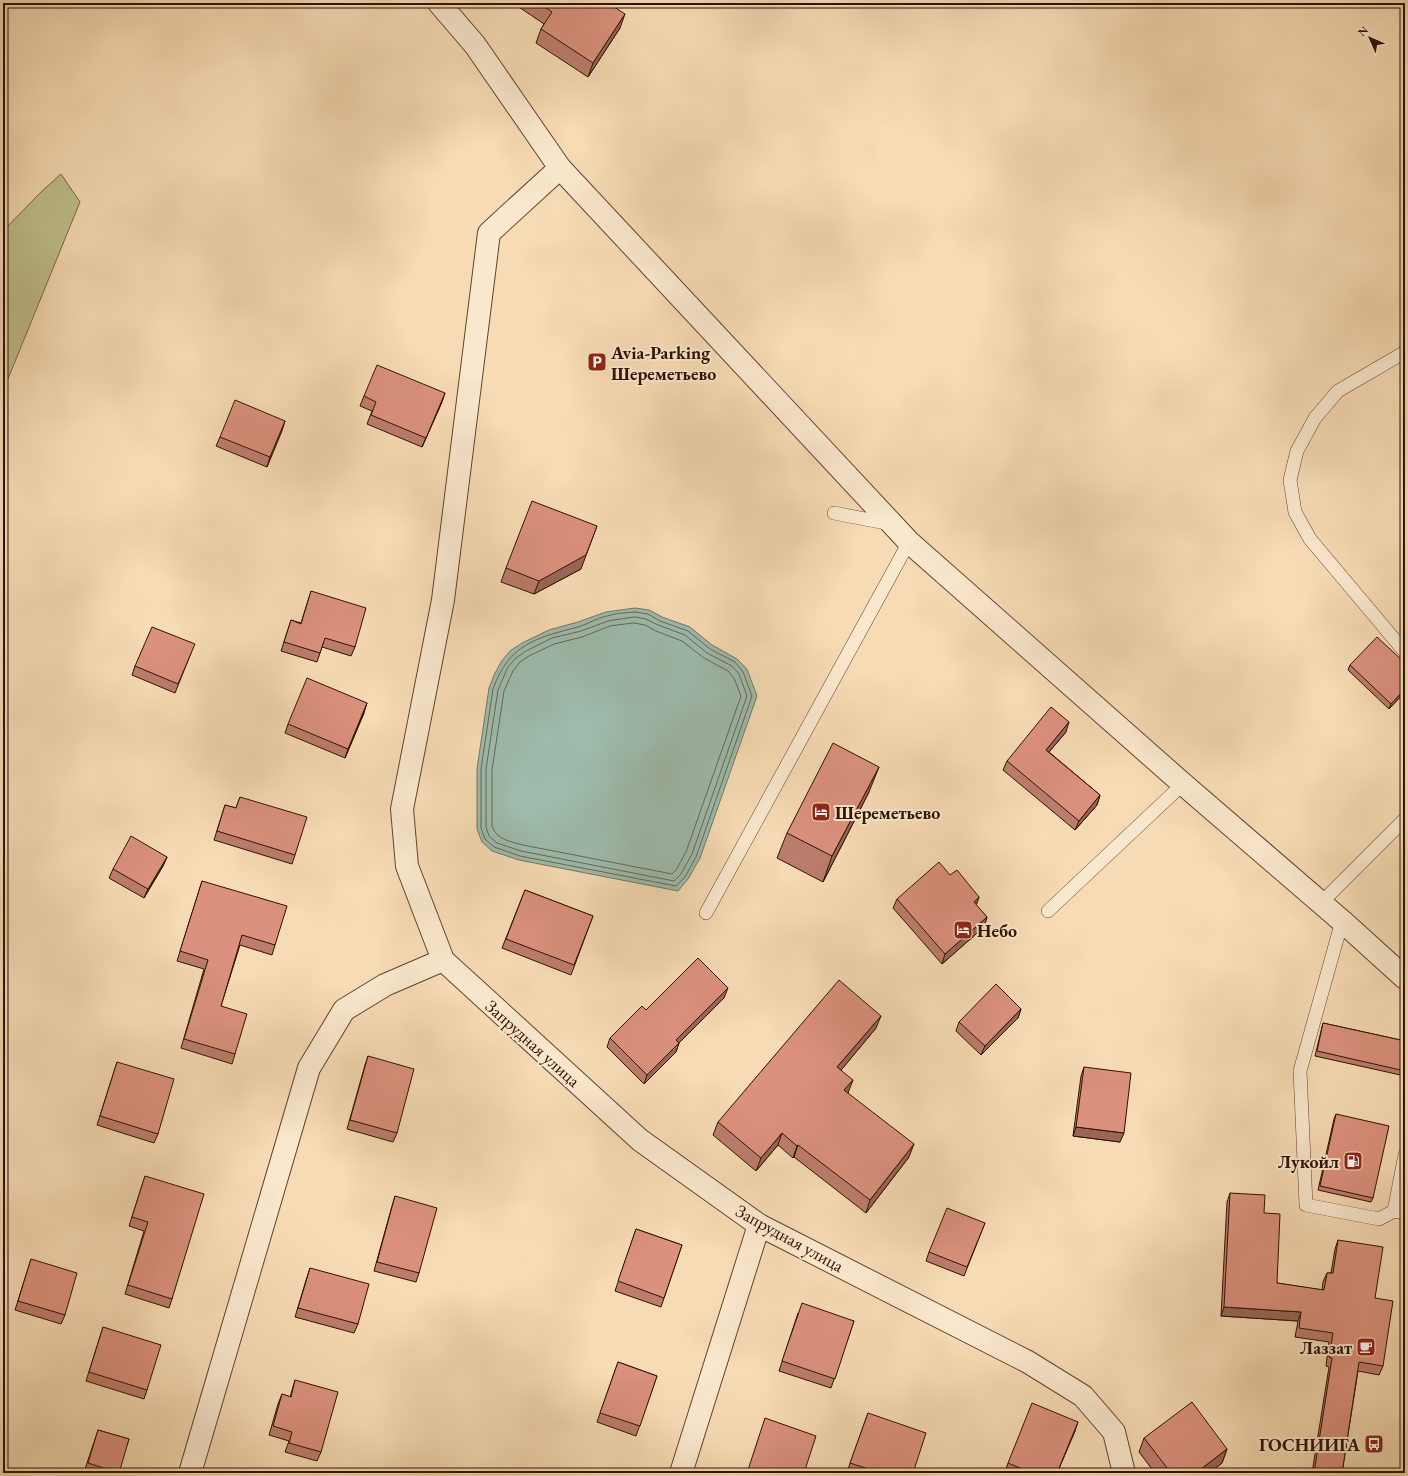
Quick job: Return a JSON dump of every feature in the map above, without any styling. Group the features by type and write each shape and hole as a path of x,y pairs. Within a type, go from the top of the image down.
{"street":[{"path":"439,3 474,45 560,168 909,542 1183,784 1342,921 1405,978"},
{"path":"190,1473 309,1068 344,1010 385,985 442,960 407,866 402,809 443,600 489,233 560,168"},
{"name":"Запрудная улица","path":"442,960 640,1140 759,1225 1028,1362 1083,1396 1114,1432 1124,1473"},
{"path":"681,1473 759,1225"}],"lane":[{"path":"1405,352 1338,391 1315,418 1297,451 1290,480 1295,512 1310,539 1405,652"},
{"path":"834,513 892,524"},
{"path":"706,913 909,542"},
{"path":"1048,911 1183,784"},
{"path":"1321,903 1405,819"},
{"path":"1342,921 1300,1072 1306,1206 1379,1219 1400,1212 1405,1154"}],"green space":[{"path":"61,174 80,202 3,391 3,231"}],"water":[{"path":"635,608 649,610 662,617 690,627 712,645 737,659 747,669 757,696 700,858 688,879 678,891 519,860 492,851 482,842 477,829 477,769 489,688 501,662 510,651 522,643 549,630 606,612"}],"building":[{"path":"539,3 608,3 625,14 593,63 541,29 552,12"},
{"path":"377,365 445,393 426,438 371,415 376,402 364,396"},
{"path":"235,400 285,421 270,457 220,437"},
{"path":"532,501 597,526 586,555 539,581 506,568"},
{"path":"311,591 366,608 355,647 325,638 320,653 284,642 291,620 301,624"},
{"path":"152,627 195,644 178,684 135,666"},
{"path":"1377,637 1405,663 1405,689 1391,704 1350,665"},
{"path":"307,678 367,703 348,749 288,724"},
{"path":"1051,707 1069,722 1046,750 1100,795 1079,821 1007,761"},
{"path":"833,743 879,767 832,856 787,833"},
{"path":"240,797 307,817 295,855 217,831 225,805 236,808"},
{"path":"131,836 167,857 148,889 113,869"},
{"path":"939,862 950,875 957,870 979,897 974,902 987,917 945,954 897,899"},
{"path":"202,881 287,906 275,945 242,935 221,1006 247,1014 235,1054 184,1039 208,960 180,951"},
{"path":"525,890 593,916 574,965 506,939"},
{"path":"698,958 728,988 676,1040 679,1043 647,1075 610,1038 642,1006 646,1010"},
{"path":"839,980 881,1016 837,1067 853,1080 844,1090 914,1144 870,1200 798,1145 797,1146 782,1133 761,1158 718,1122"},
{"path":"996,984 1021,1009 985,1046 959,1022"},
{"path":"1323,1023 1405,1041 1405,1071 1317,1051"},
{"path":"368,1056 414,1069 397,1133 350,1120"},
{"path":"117,1062 174,1079 158,1134 100,1116"},
{"path":"1084,1067 1131,1073 1124,1133 1076,1127"},
{"name":"Лукойл","path":"1336,1114 1389,1126 1373,1198 1320,1186"},
{"path":"145,1176 204,1194 172,1299 128,1285 148,1222 132,1217"},
{"path":"1230,1193 1265,1195 1264,1213 1280,1214 1277,1283 1324,1290 1327,1273 1333,1273 1338,1240 1383,1247 1375,1298 1393,1301 1383,1366 1359,1362 1342,1473 1314,1473 1332,1358 1329,1357 1333,1333 1299,1328 1301,1312 1224,1307"},
{"path":"395,1196 437,1208 419,1273 377,1262"},
{"path":"947,1208 985,1223 967,1267 929,1252"},
{"path":"636,1229 682,1245 664,1298 618,1281"},
{"path":"31,1259 77,1273 65,1315 18,1301"},
{"path":"310,1268 369,1284 358,1324 298,1308"},
{"path":"802,1303 854,1321 835,1379 782,1361"},
{"path":"103,1327 161,1345 147,1390 89,1372"},
{"path":"618,1362 657,1376 640,1426 600,1413"},
{"path":"295,1380 338,1392 321,1452 289,1443 292,1432 273,1426 282,1394 291,1397"},
{"path":"1192,1402 1227,1449 1196,1473 1171,1473 1144,1438"},
{"path":"1032,1403 1078,1422 1057,1473 1032,1473 1008,1463"},
{"path":"868,1413 926,1433 913,1473 881,1473 850,1463"},
{"path":"765,1418 816,1436 804,1473 747,1473"},
{"path":"98,1430 129,1439 119,1473 88,1463"}],"place":[{"name":"Avia-Parking Шереметьево","path":"597,362"},
{"name":"Шереметьево","path":"821,812"},
{"name":"Небо","path":"963,930"},
{"name":"Лукойл","path":"1353,1161"},
{"name":"Лаззат","path":"1366,1347"},
{"name":"ГОСНИИГА","path":"1374,1444"}]}
